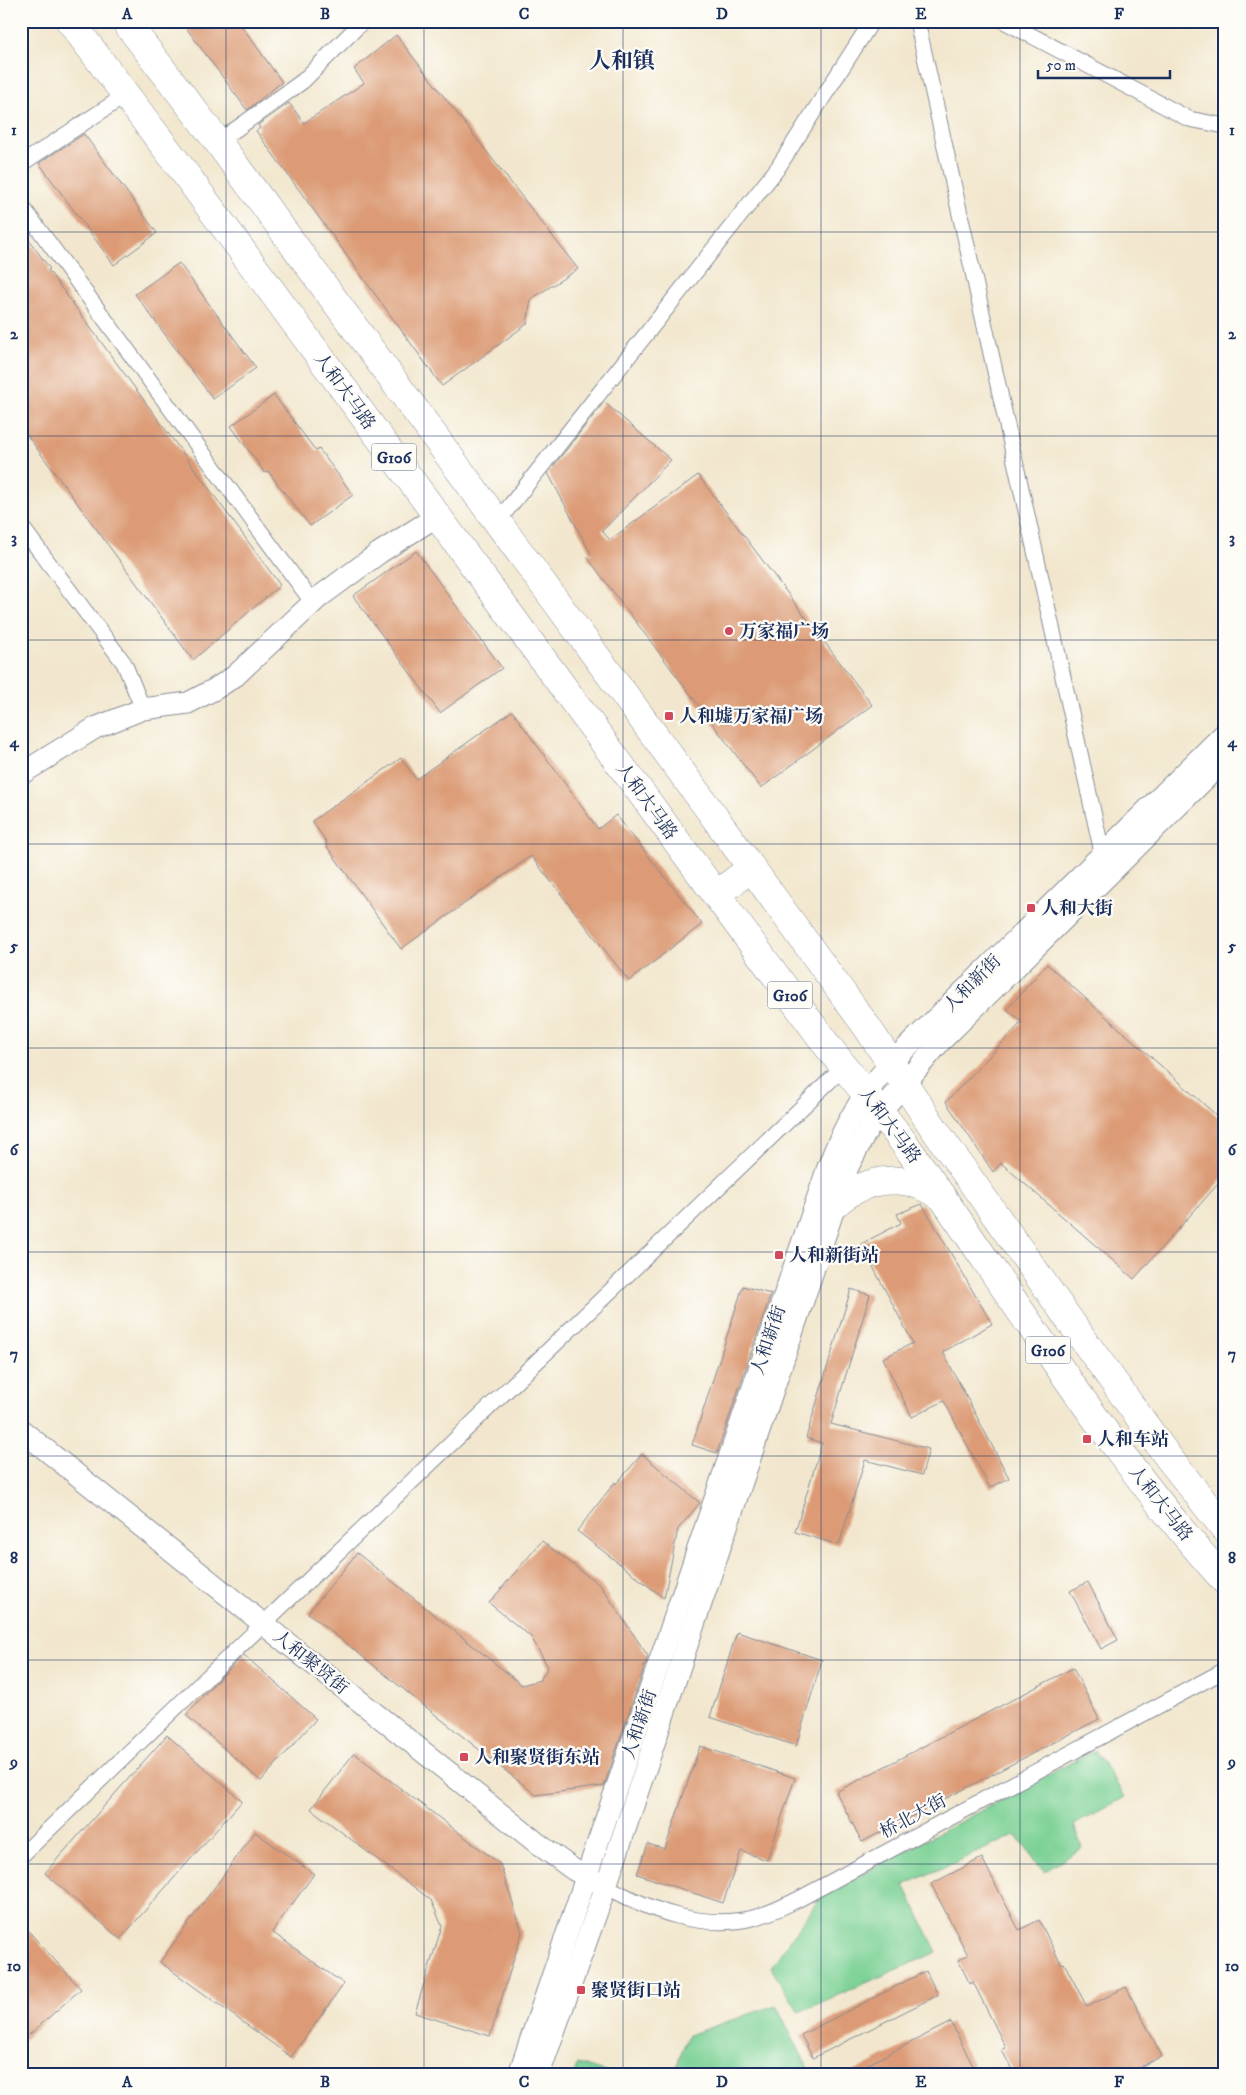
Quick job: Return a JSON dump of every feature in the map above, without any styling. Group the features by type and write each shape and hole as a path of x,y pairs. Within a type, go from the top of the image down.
{"highway":[{"name":"人和大马路","path":"70,21 716,895 844,1067 873,1102 942,1196 1111,1438 1172,1518 1225,1581"},
{"name":"人和大马路","path":"125,21 218,142 498,521 867,1027 897,1074 1128,1403 1225,1529"},
{"path":"716,895 751,868"},
{"path":"835,1204 852,1191 876,1182 910,1182 942,1196"}],"street":[{"path":"218,142 303,81 363,21"},
{"path":"498,521 777,168 872,21"},
{"path":"917,21 1102,852"},
{"path":"1004,21 1189,119 1225,126"},
{"path":"21,164 126,96"},
{"path":"21,204 313,603"},
{"path":"21,774 95,728 143,709 188,703 215,690 235,676 313,603 379,553 437,516"},
{"path":"21,526 124,663 143,709"},
{"name":"人和新街","path":"519,2074 828,1167 849,1117 873,1102 1102,852 1225,733"},
{"name":"人和新街","path":"897,1074 940,1042 1225,759"},
{"path":"21,1856 844,1067"},
{"name":"人和新街","path":"539,2074 606,1886 835,1204 848,1167 861,1140 873,1102"},
{"name":"人和聚贤街","path":"21,1430 537,1843 587,1877 606,1886"},
{"name":"桥北大街","path":"606,1886 634,1902 680,1917 708,1922 755,1918 799,1899 1225,1670"}],"green space":[{"path":"1095,1750 1125,1797 1074,1825 1082,1848 1044,1872 1016,1835 904,1885 937,1952 799,2012 771,1967 821,1896"},
{"path":"776,2005 811,2074 674,2074 688,2035"},
{"path":"577,2064 613,2074 574,2074"}],"building":[{"path":"181,21 238,21 282,82 247,110"},
{"path":"396,35 578,269 531,299 527,324 442,386 256,131 260,128 258,125 289,103 304,123 364,83 354,69"},
{"path":"84,134 157,233 114,265 39,163"},
{"path":"21,229 50,269 48,270 280,585 193,660 21,427"},
{"path":"179,263 256,368 213,399 135,294"},
{"path":"274,395 316,451 319,449 353,495 310,526 268,471 265,473 231,426"},
{"name":"万家福广场","path":"604,402 671,460 602,531 610,540 698,475 872,705 761,788 587,557 591,554 548,473"},
{"path":"416,551 502,668 440,713 353,596"},
{"path":"512,711 598,829 616,815 702,924 629,981 531,856 401,949 325,844 327,843 312,821 401,758 416,779"},
{"path":"1047,964 1225,1123 1225,1176 1134,1279 1001,1163 993,1172 946,1102 1022,1022 1007,1009"},
{"path":"922,1204 992,1324 943,1352 1009,1478 990,1488 944,1401 912,1417 883,1358 913,1343 861,1244 901,1223 897,1214"},
{"path":"743,1286 771,1294 717,1453 692,1445"},
{"path":"851,1289 870,1295 831,1424 929,1449 922,1475 865,1460 839,1545 795,1532 822,1443 806,1438"},
{"path":"642,1454 700,1503 678,1529 664,1598 577,1531 615,1482 616,1484"},
{"path":"542,1541 601,1586 648,1656 604,1786 536,1795 308,1613 357,1553 522,1685 540,1680 548,1667 531,1637 489,1603"},
{"path":"1088,1582 1118,1640 1101,1649 1070,1591"},
{"path":"737,1632 822,1660 796,1746 710,1717"},
{"path":"244,1655 316,1719 261,1781 186,1715"},
{"path":"1073,1668 1099,1719 862,1842 836,1792"},
{"path":"167,1735 242,1801 120,1939 45,1873"},
{"path":"700,1746 795,1778 767,1860 741,1851 723,1903 637,1874 648,1844 665,1849"},
{"path":"354,1753 500,1864 522,1932 490,2036 415,2013 442,1926 431,1900 311,1809"},
{"path":"255,1832 314,1874 272,1932 344,1984 291,2057 160,1962"},
{"path":"982,1858 1019,1930 1039,1920 1061,1964 1064,1963 1087,2007 1126,1987 1162,2056 1126,2074 1014,2074 1002,2050 1006,2048 973,1982 970,1984 958,1960 968,1955 931,1884"},
{"path":"21,1923 81,1989 21,2042"},
{"path":"926,1971 938,1995 813,2058 801,2035"},
{"path":"951,2022 977,2074 849,2074"}],"place":[{"name":"万家福广场","path":"729,631"},
{"name":"人和墟万家福广场","path":"669,716"},
{"name":"人和大街","path":"1031,908"},
{"name":"人和新街站","path":"779,1255"},
{"name":"人和车站","path":"1087,1439"},
{"name":"人和聚贤街东站","path":"464,1757"},
{"name":"聚贤街口站","path":"581,1990"}],"district":[{"name":"人和镇","path":"622,60"}]}
